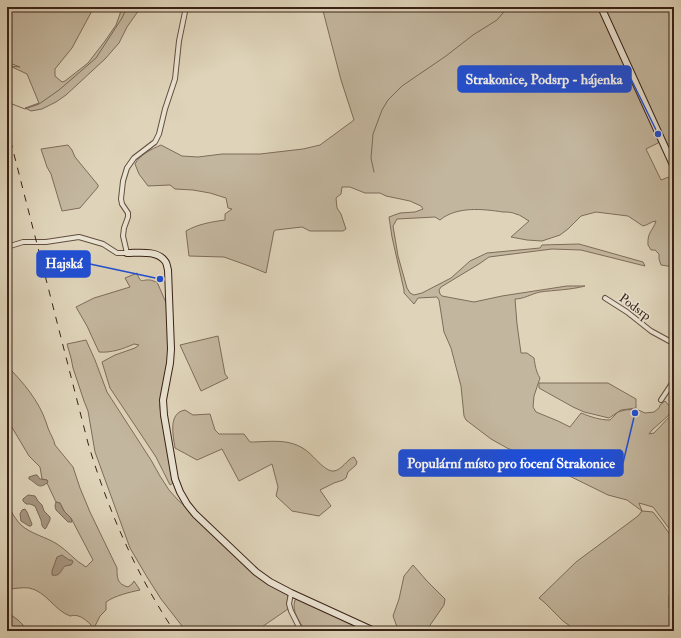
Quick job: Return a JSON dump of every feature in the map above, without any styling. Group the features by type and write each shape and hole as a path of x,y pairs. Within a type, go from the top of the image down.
{"street":[{"path":"127,253 123,236 128,213 122,204 121,199 123,181 127,168 134,158 154,142 159,134 165,109 175,79 186,7"},
{"path":"602,7 674,167"},
{"path":"7,247 23,242 46,242 80,237 103,244 117,252 149,252 164,259 168,270 171,349 163,400 164,415 172,467 180,492 195,514 256,572 270,582 291,593 374,631"},
{"name":"Podsrp","path":"604,298 674,345"},
{"path":"661,400 674,378"},
{"path":"291,593 289,604 301,631"}],"shaded area":[{"path":"7,7 94,7 72,48 55,69 55,76 62,82 88,63 116,25 121,7 141,7 127,27 119,43 105,59 66,95 42,109 31,111 25,108 39,103 27,74 10,66 20,67 7,62"},
{"path":"322,7 674,7 674,172 660,142 646,149 661,180 674,175 674,267 661,265 659,254 655,250 651,250 648,245 649,234 656,221 643,226 628,216 596,212 581,216 560,235 542,241 511,237 529,221 520,215 510,212 470,210 454,212 440,220 435,217 397,219 393,226 398,256 407,288 410,293 414,295 422,293 451,278 470,261 487,253 540,248 542,245 579,244 643,262 645,266 581,250 552,249 489,257 441,287 439,290 442,296 474,302 567,286 585,286 540,292 515,299 521,353 527,353 534,358 540,378 534,396 533,407 536,412 570,427 581,413 596,418 610,420 618,412 625,410 636,409 645,413 654,412 665,401 671,408 669,415 649,434 654,433 674,412 674,535 653,507 639,503 642,511 627,500 608,495 541,462 507,448 491,439 466,420 464,416 461,386 451,348 444,332 439,300 437,297 418,298 414,304 404,293 392,237 389,217 400,213 415,212 423,209 421,206 410,201 386,196 380,193 365,193 350,187 342,187 341,194 336,198 337,208 341,214 346,229 343,231 310,231 302,227 274,231 266,273 224,257 189,256 186,231 200,225 225,220 225,214 232,209 228,208 226,198 193,190 175,189 170,185 148,186 139,174 135,164 143,155 161,145 182,156 198,157 222,154 260,154 303,149 320,145 354,120 341,80"},
{"path":"68,145 75,157 98,185 98,187 80,208 62,211 51,174 41,149"},
{"path":"137,273 138,277 142,281 150,280 157,282 167,305 168,359 160,406 173,483 170,485 156,457 110,388 102,362 139,345 134,344 126,348 108,352 99,352 76,307 94,298 130,287 125,278"},
{"path":"218,336 225,374 228,378 201,391 180,345"},
{"path":"86,340 107,392 169,490 265,582 286,592 288,595 288,609 256,631 186,631 161,599 130,548 95,452 88,411 73,368 67,344"},
{"path":"7,366 25,385 35,399 43,414 55,445 73,467 90,512 117,568 118,580 124,586 128,587 134,581 140,590 118,596 106,602 106,610 100,616 94,628 86,620 74,615 70,616 59,610 35,590 29,588 7,589 7,504 13,515 25,528 57,544 86,567 93,560 71,518 64,511 60,503 56,502 47,480 42,479 40,467 29,456 7,419"},
{"path":"539,383 608,383 636,399 636,408 621,410 609,418 584,412 539,388"},
{"path":"185,410 193,415 210,414 215,430 219,434 244,434 250,442 278,441 291,443 307,451 322,466 330,471 337,470 354,457 357,462 356,465 348,472 346,478 320,490 331,506 319,516 292,511 276,496 278,487 272,464 239,481 222,449 197,460 175,448 173,431 174,420 176,415"},
{"path":"37,475 40,479 47,480 47,483 39,486 29,479 29,477"},
{"path":"28,495 35,496 42,505 44,511 50,517 45,529 42,526 35,506 26,504 23,501 23,499"},
{"path":"56,502 60,503 64,511 71,518 72,522 68,522 56,510"},
{"path":"25,509 32,524 31,526 21,521 20,514 22,510"},
{"path":"642,511 653,512 674,540 673,594 669,595 669,608 674,608 674,631 577,631 563,621 539,598 576,562 638,516"},
{"path":"62,555 73,562 71,565 65,566 59,574 52,575 57,557"},
{"path":"413,565 445,599 444,605 426,631 396,631 397,627 393,616 399,599 404,576"},
{"path":"298,599 363,631 305,631 294,608 295,600"},
{"path":"7,612 18,620 29,631 7,631"}],"waterway":[{"path":"7,102 25,109 39,104 59,90 96,58 122,18 127,7"},
{"path":"374,172 371,158 373,134 382,110 388,100 402,86 446,56 473,35 497,20 508,7"}],"railway":[{"path":"7,127 88,443 96,468 104,492 135,563 174,631"}],"place":[{"name":"Strakonice, Podsrp - hájenka","path":"658,134"},
{"name":"Hajská","path":"160,279"},
{"name":"Populární místo pro focení Strakonice","path":"635,413"}]}
